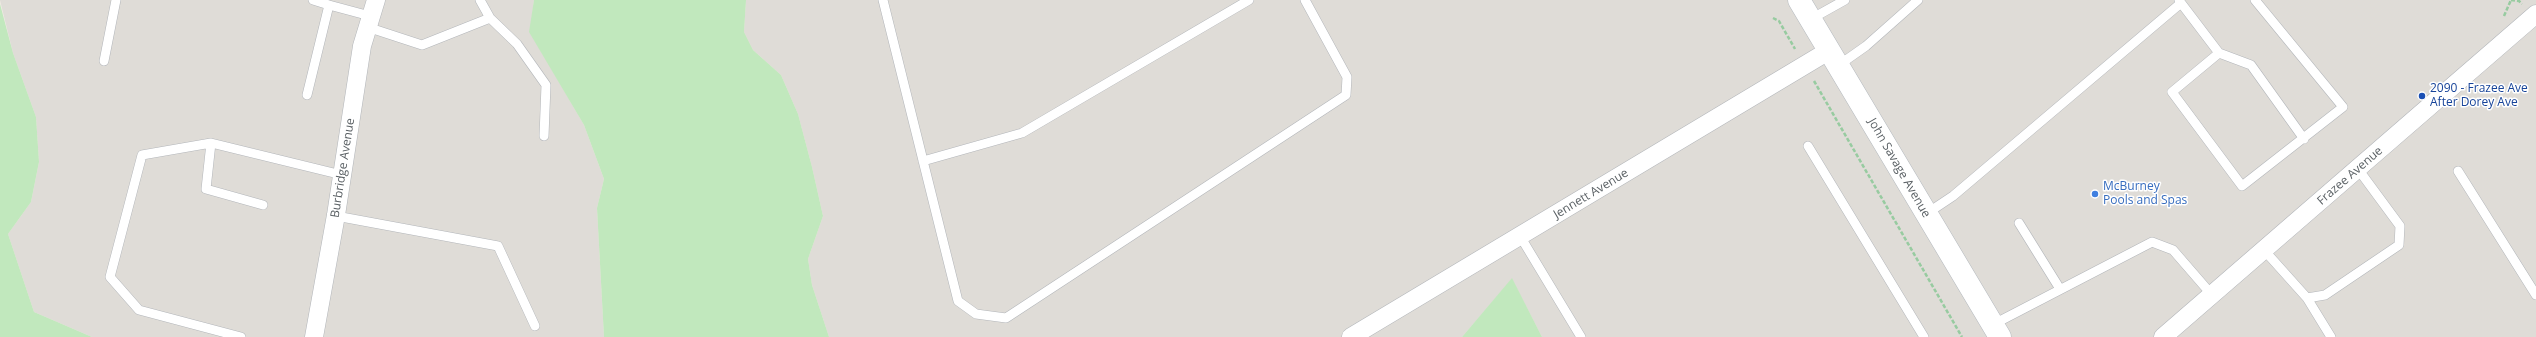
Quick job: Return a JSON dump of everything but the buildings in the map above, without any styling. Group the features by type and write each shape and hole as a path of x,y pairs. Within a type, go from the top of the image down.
{"main road":[{"name":"John Savage Avenue","path":"1799,0 1835,58 1926,215 1996,331"}],"street":[{"name":"Burbridge Avenue","path":"314,337 371,14"},
{"name":"Frazee Avenue","path":"2163,337 2536,14"},
{"name":"Jennett Avenue","path":"1351,337 1805,66 1835,58"}],"lane":[{"path":"104,61 116,0"},
{"path":"313,0 371,14 422,45 490,18"},
{"path":"480,0 490,18 517,44 546,85 544,136"},
{"path":"883,0 958,301 976,314 1006,318 1346,95 1347,77 1305,0"},
{"path":"923,161 1022,133 1249,0"},
{"path":"1811,19 1845,0"},
{"path":"1835,58 1866,46 1918,0"},
{"path":"2219,53 2172,92 2242,186 2343,107 2255,0"},
{"path":"1926,215 1959,192 2180,1 2219,53 2251,65 2304,139"},
{"path":"307,95 329,5"},
{"path":"241,337 139,310 110,277 142,154 211,143 342,175"},
{"path":"211,143 206,189 263,205"},
{"path":"1808,146 1924,337"},
{"path":"2307,298 2325,295 2400,245 2400,226 2358,168"},
{"path":"2458,171 2536,295"},
{"path":"336,216 498,246 535,326"},
{"path":"2019,223 2060,289"},
{"path":"1520,236 1581,337"},
{"path":"1996,331 2060,289 2152,242 2173,250 2212,295"},
{"path":"2264,250 2307,298 2331,337"}],"path":[{"path":"2501,20 2511,0"},
{"path":"1774,18 1779,21 1962,337"}],"shaded area":[{"path":"0,0 534,0 530,32 584,125 604,179 597,208 604,337 92,337 34,312 8,234 31,202 39,162 36,117 13,53"},
{"path":"746,0 2536,0 2536,337 1542,337 1512,279 1462,337 829,337 812,285 808,259 823,216 812,167 798,114 781,75 753,50 744,32"}],"green space":[{"path":"534,0 746,0 744,32 753,50 781,75 798,114 812,167 823,216 808,259 812,285 829,337 604,337 597,208 604,179 584,125 529,32"},
{"path":"0,4 13,53 36,117 39,162 31,202 8,234 34,312 92,337 0,337"},
{"path":"1512,278 1542,337 1462,337"}],"place":[{"name":"2090 - Frazee Ave After Dorey Ave","path":"2422,96"},
{"name":"McBurney Pools and Spas","path":"2095,194"}]}
